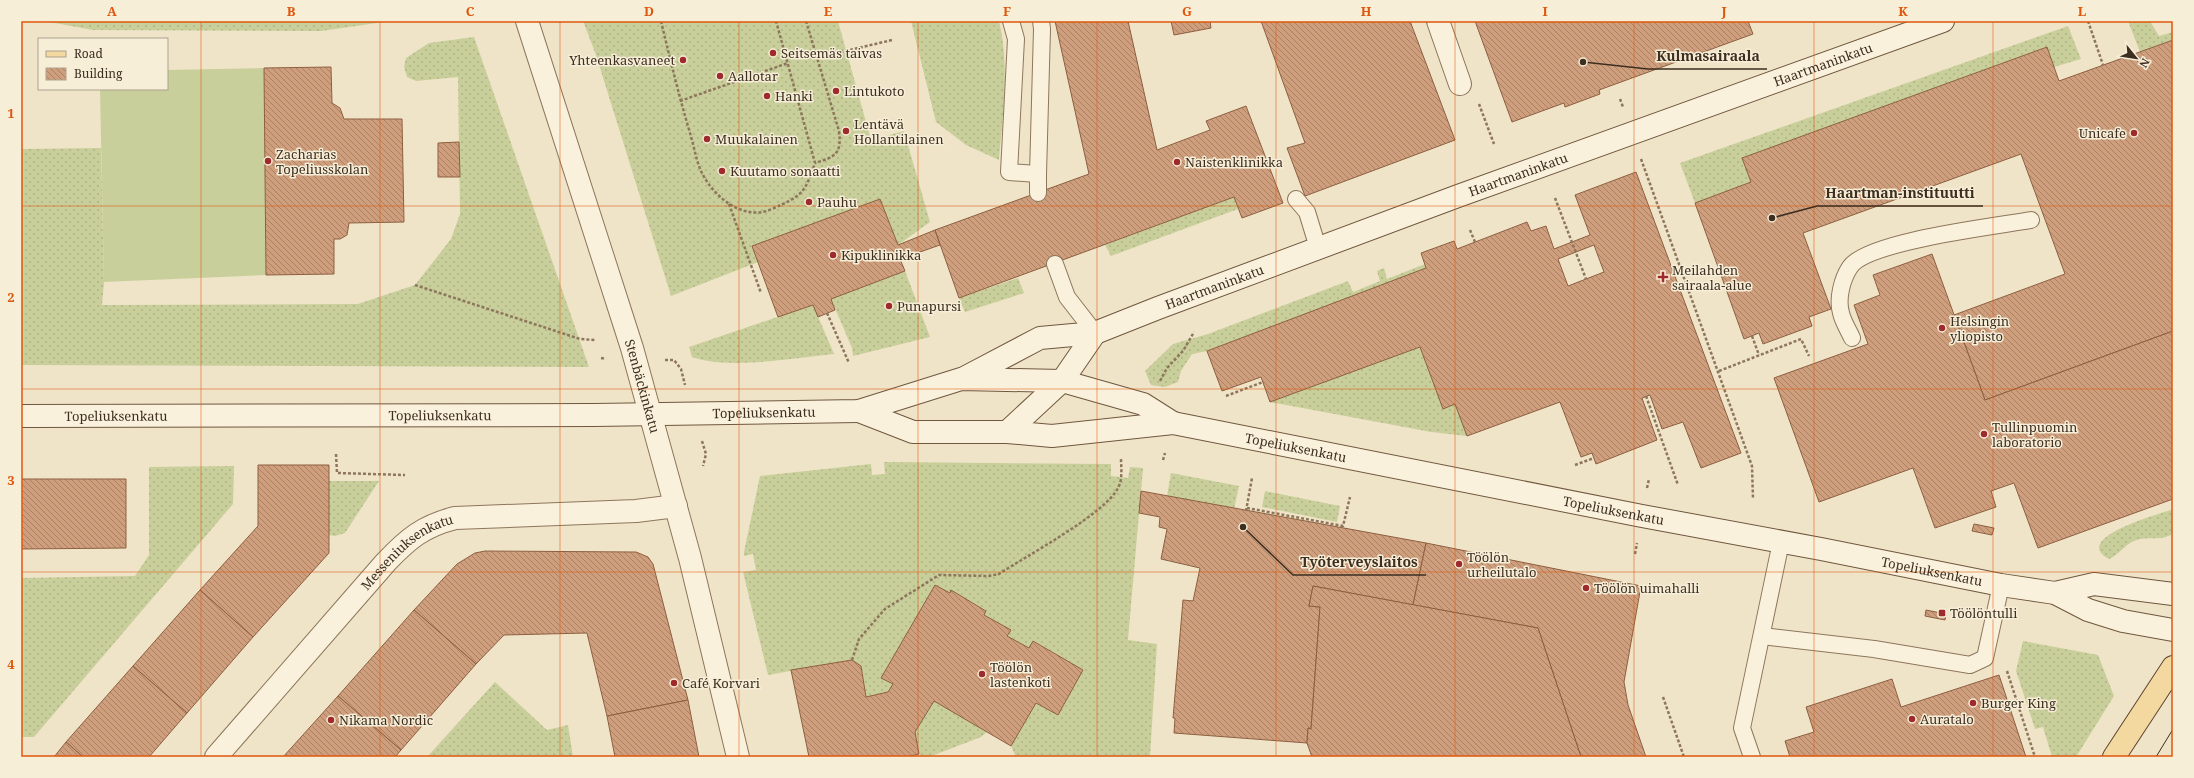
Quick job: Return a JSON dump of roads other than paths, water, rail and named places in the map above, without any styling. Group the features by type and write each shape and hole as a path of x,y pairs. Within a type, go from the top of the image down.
{"main road":[{"name":"Stenbäckinkatu","path":"526,21 629,337 690,558 738,757"},
{"path":"1438,21 1468,90"},
{"name":"Haartmaninkatu","path":"961,379 1040,338 1095,334 1318,248 1943,21"},
{"path":"1007,432 1062,381 1095,334"},
{"name":"Topeliuksenkatu","path":"21,416 650,414 859,411 961,379 1062,381 1143,404 1173,423"},
{"name":"Topeliuksenkatu","path":"859,411 913,432 1007,432 1052,436 1173,423 2001,585 2055,593 2088,610 2123,621 2173,630"},
{"name":"Messeniuksenkatu","path":"216,757 386,562 410,537 434,523 455,518 636,511 676,506"},
{"name":"Topeliuksenkatu","path":"2055,593 2094,584 2173,594"},
{"path":"2114,757 2173,667"}],"lane":[{"path":"1011,21 1016,38 1009,172 1038,174"},
{"path":"1038,193 1042,29 1040,21"},
{"path":"1296,199 1307,212 1318,248"},
{"path":"1852,338 1841,313 1840,289 1850,266 1866,254 1920,239 2032,220"},
{"path":"1055,264 1067,297 1095,334"},
{"path":"1752,757 1742,728 1781,542"},
{"path":"1762,636 1874,649 1970,665 1985,658 2001,585"}],"tram line":[{"path":"2156,757 2173,729"}],"place":[{"name":"Seitsemäs taivas","path":"773,53"},
{"name":"Yhteenkasvaneet","path":"683,60"},
{"name":"Kulmasairaala","path":"1583,62"},
{"name":"Aallotar","path":"720,76"},
{"name":"Lintukoto","path":"836,91"},
{"name":"Hanki","path":"767,96"},
{"name":"Lentävä Hollantilainen","path":"846,131"},
{"name":"Unicafe","path":"2134,133"},
{"name":"Muukalainen","path":"707,139"},
{"name":"Zacharias Topeliusskolan","path":"268,161"},
{"name":"Naistenklinikka","path":"1177,162"},
{"name":"Kuutamo sonaatti","path":"722,171"},
{"name":"Pauhu","path":"809,202"},
{"name":"Haartman-instituutti","path":"1772,218"},
{"name":"Kipuklinikka","path":"833,255"},
{"name":"Meilahden sairaala-alue","path":"1663,277"},
{"name":"Punapursi","path":"889,306"},
{"name":"Helsingin yliopisto","path":"1942,328"},
{"name":"Tullinpuomin laboratorio","path":"1984,434"},
{"name":"Työterveyslaitos","path":"1243,527"},
{"name":"Töölön urheilutalo","path":"1459,564"},
{"name":"Töölön uimahalli","path":"1586,588"},
{"name":"Töölöntulli","path":"1942,613"},
{"name":"Töölön lastenkoti","path":"982,674"},
{"name":"Café Korvari","path":"674,683"},
{"name":"Burger King","path":"1973,703"},
{"name":"Auratalo","path":"1912,719"},
{"name":"Nikama Nordic","path":"331,720"}]}
